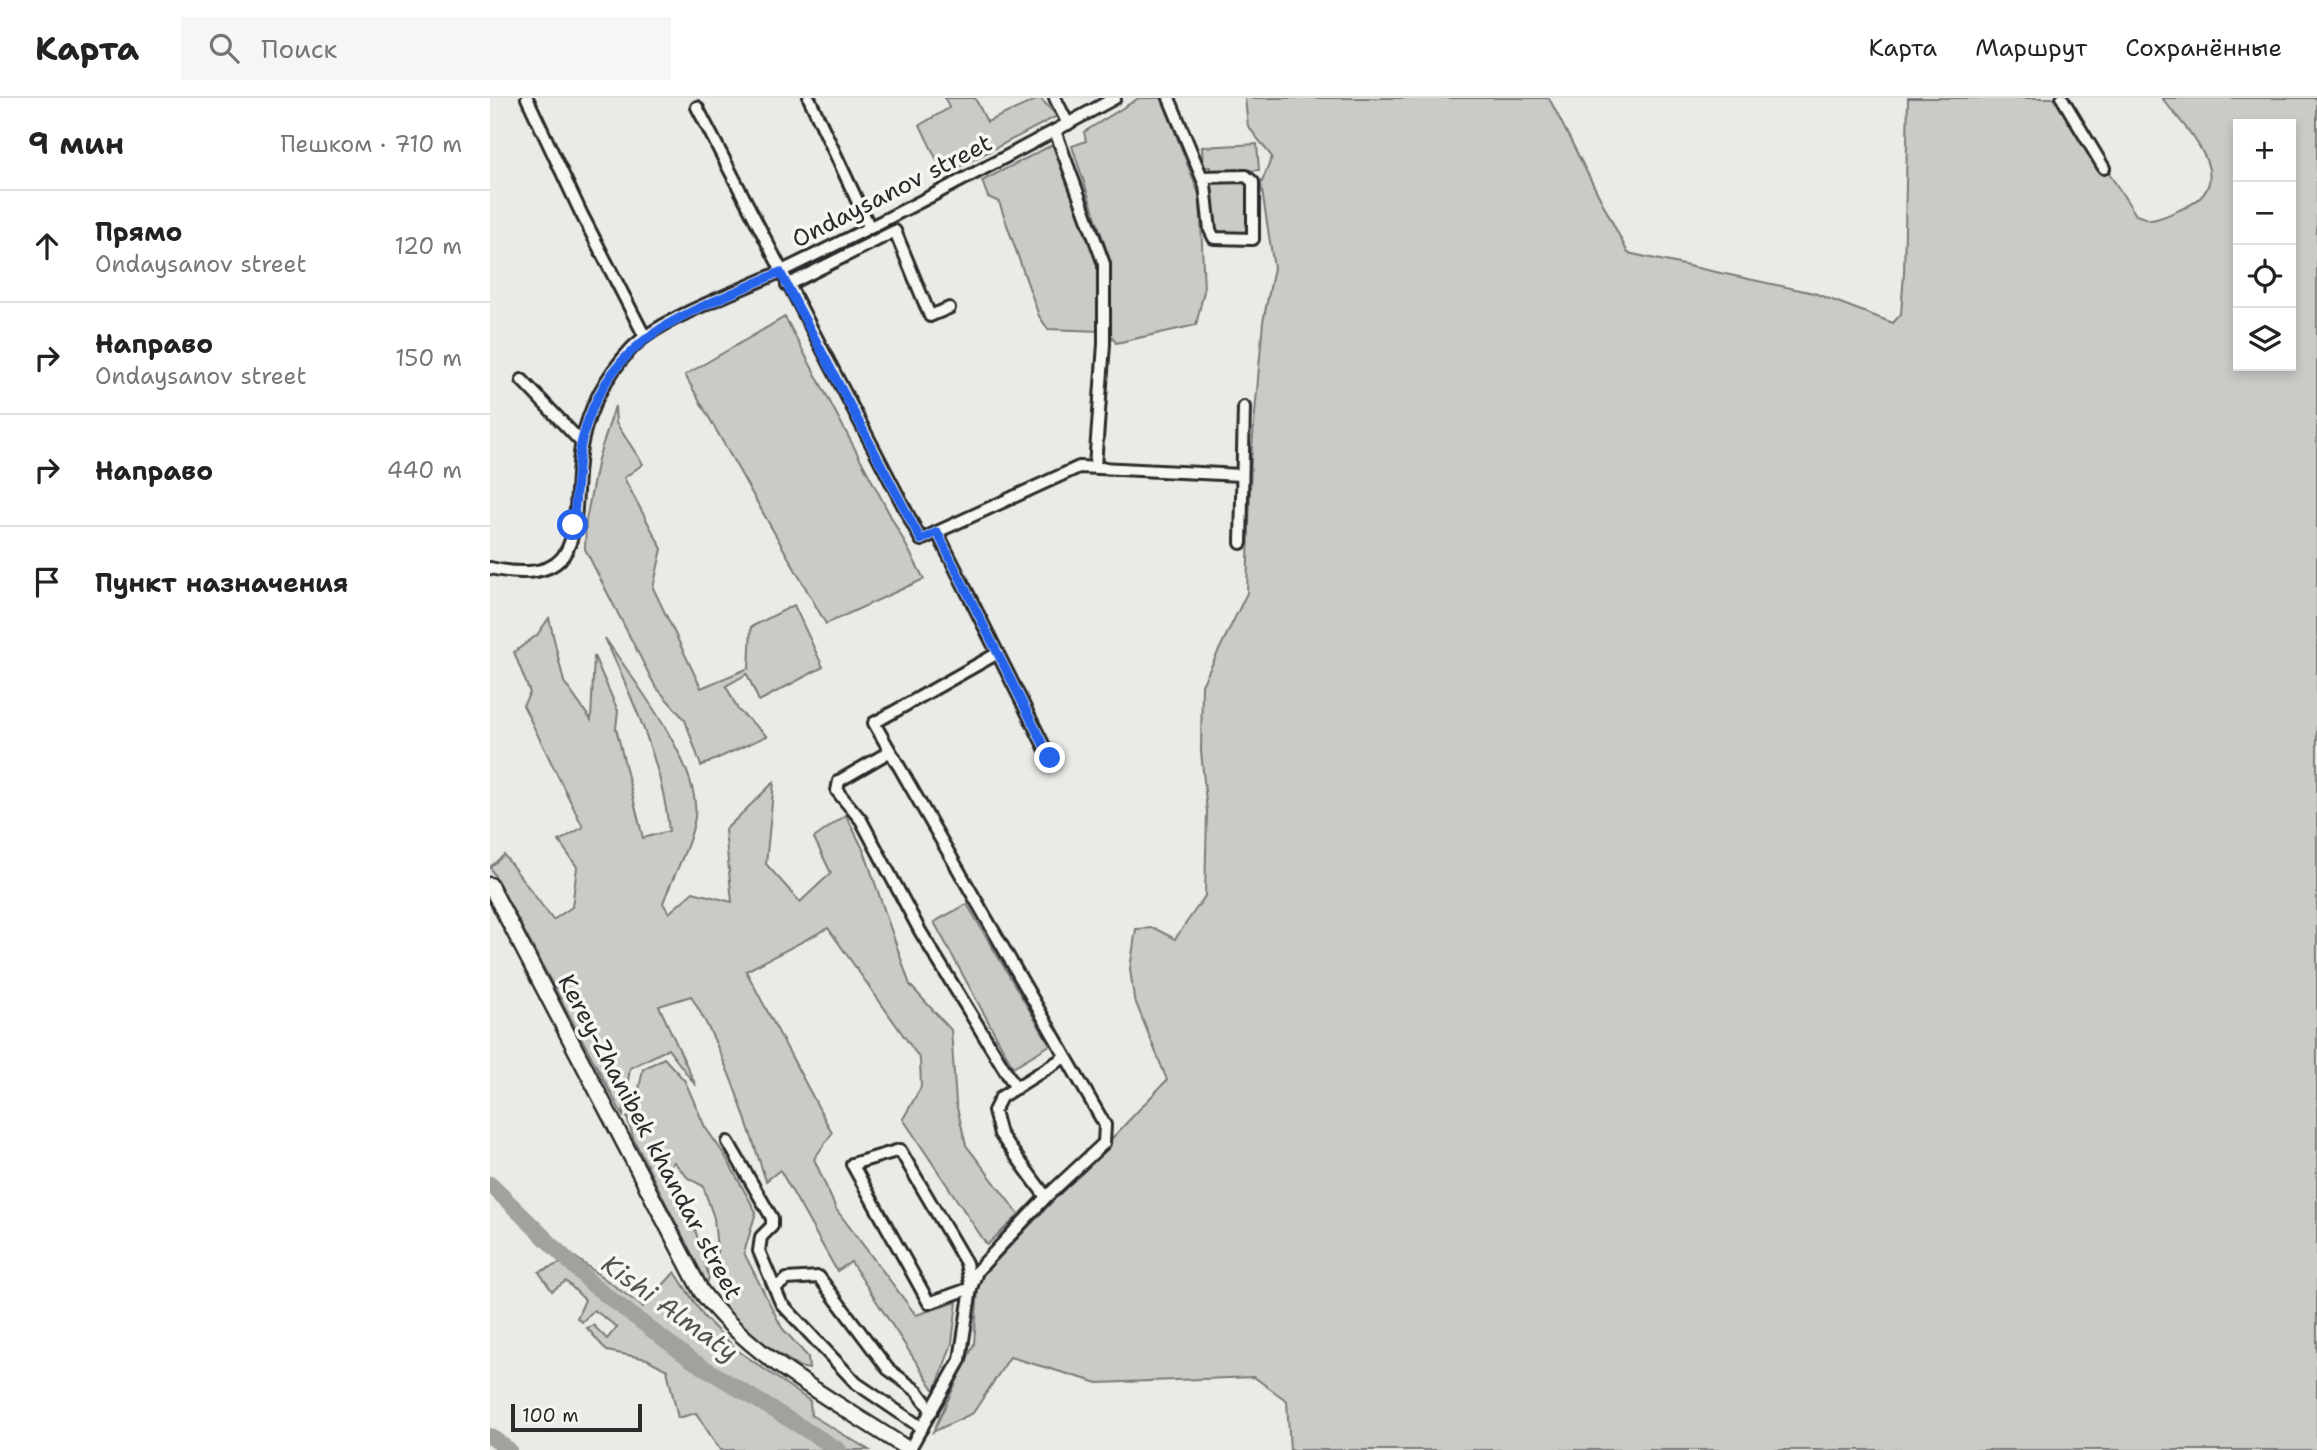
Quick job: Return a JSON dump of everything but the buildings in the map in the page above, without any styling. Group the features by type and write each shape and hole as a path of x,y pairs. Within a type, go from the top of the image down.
{"main road":[{"name":"Kerey-Zhanibek khandar street","path":"490,885 701,1291 722,1319 764,1354 909,1450"}],"street":[{"path":"527,98 581,214 645,337"},
{"path":"809,98 870,228"},
{"path":"1055,98 1068,124"},
{"name":"Ondaysanov street","path":"490,568 512,572 535,570 552,566 563,559 571,542 582,442 591,411 607,381 645,337 870,228 1115,98"},
{"path":"1169,98 1202,177 1214,238 1253,239 1253,182 1246,176 1202,177"},
{"path":"2062,98 2104,167"},
{"path":"697,107 921,540 1079,467 1241,475"},
{"path":"1055,131 1104,264 1104,344 1095,466"},
{"path":"787,285 895,232 930,316 949,307"},
{"path":"522,380 582,442"},
{"path":"1241,543 1244,407"},
{"path":"937,532 1050,758"},
{"path":"909,1450 960,1360 971,1288 977,1271 1046,1197 1090,1157 1107,1136 1105,1125 874,723 998,653"},
{"path":"889,752 839,781 837,791 861,820 920,931 1016,1088"},
{"path":"1046,1197 994,1122 994,1111 1001,1097 1065,1057"},
{"path":"728,1142 772,1218 772,1226 761,1237 759,1251 781,1303 856,1383 922,1428"},
{"path":"900,1150 966,1263 971,1288 929,1303 852,1164 900,1150"},
{"path":"776,1287 788,1279 818,1277 888,1369 917,1391 932,1411"}],"shaded area":[{"path":"945,98 975,98 987,122 1040,98 1057,116 944,175 920,125 949,108"},
{"path":"1139,98 1162,98 1200,197 1204,291 1196,325 1116,343 1111,335 1109,258 1072,146 1086,141 1084,132"},
{"path":"1245,98 1549,98 1628,253 1814,293 1893,323 1901,314 1904,273 1908,98 2060,98 2136,215 2151,220 2186,207 2202,196 2209,183 2209,169 2203,154 2194,138 2162,98 2317,98 2317,1450 1290,1450 1287,1401 1254,1377 1098,1383 1010,1357 973,1413 933,1432 974,1344 978,1289 982,1276 1167,1080 1134,998 1130,969 1136,929 1154,928 1175,939 1205,896 1207,812 1201,751 1202,685 1247,593 1251,459 1263,322 1274,268 1261,184 1272,157 1248,126"},
{"path":"1054,144 1099,266 1100,331 1048,329 1039,316 999,202 988,197 982,181"},
{"path":"1257,144 1259,170 1210,173 1210,167 1203,167 1202,147"},
{"path":"1244,179 1250,188 1249,234 1216,233 1210,182"},
{"path":"785,317 924,579 826,624 685,375"},
{"path":"615,406 616,423 643,464 624,478 662,549 653,588 701,688 749,668 751,627 794,605 823,667 759,701 747,674 726,686 738,710 767,736 701,766 685,720 655,686 585,549 586,520 598,459"},
{"path":"549,618 564,682 591,720 594,656 618,711 616,728 643,838 669,831 666,806 645,732 605,638 663,724 688,773 694,796 695,817 686,849 663,903 669,913 693,892 732,902 725,830 774,782 766,864 800,902 831,873 814,838 846,815 864,851 910,985 951,1030 956,1103 966,1145 1019,1215 987,1245 903,1119 921,1087 920,1059 828,928 746,971 832,1133 814,1159 836,1209 916,1315 957,1302 952,1343 935,1391 851,1262 837,1271 780,1170 766,1181 725,1063 691,996 659,1006 696,1086 668,1049 630,1068 623,1116 490,867 504,855 553,920 572,907 577,867 559,841 583,827 523,705 530,693 514,652 537,635"},
{"path":"967,904 1050,1045 1013,1067 934,922"},
{"path":"664,1058 685,1081 705,1127 724,1154 756,1212 744,1253 782,1328 808,1357 809,1369 800,1367 757,1340 732,1319 722,1302 714,1218 703,1186 688,1178 674,1162 664,1173 694,1226 709,1277 707,1284 634,1140 627,1118 635,1109 643,1069"},
{"path":"575,1257 643,1307 675,1272 704,1317 737,1350 810,1401 811,1415 869,1450 720,1450 696,1413 678,1418 667,1370 647,1359 607,1351 587,1328 593,1325 607,1339 617,1327 594,1310 582,1322 577,1318 585,1300 566,1281 552,1291 539,1272"}],"waterway":[{"name":"Kіshі Almaty","path":"490,1184 594,1286 690,1359 839,1450"},
{"path":"490,1436 509,1450"}],"route":[{"path":"573,525 582,442 591,411 612,372 645,337 780,272 921,540 937,532 1050,758"}]}
